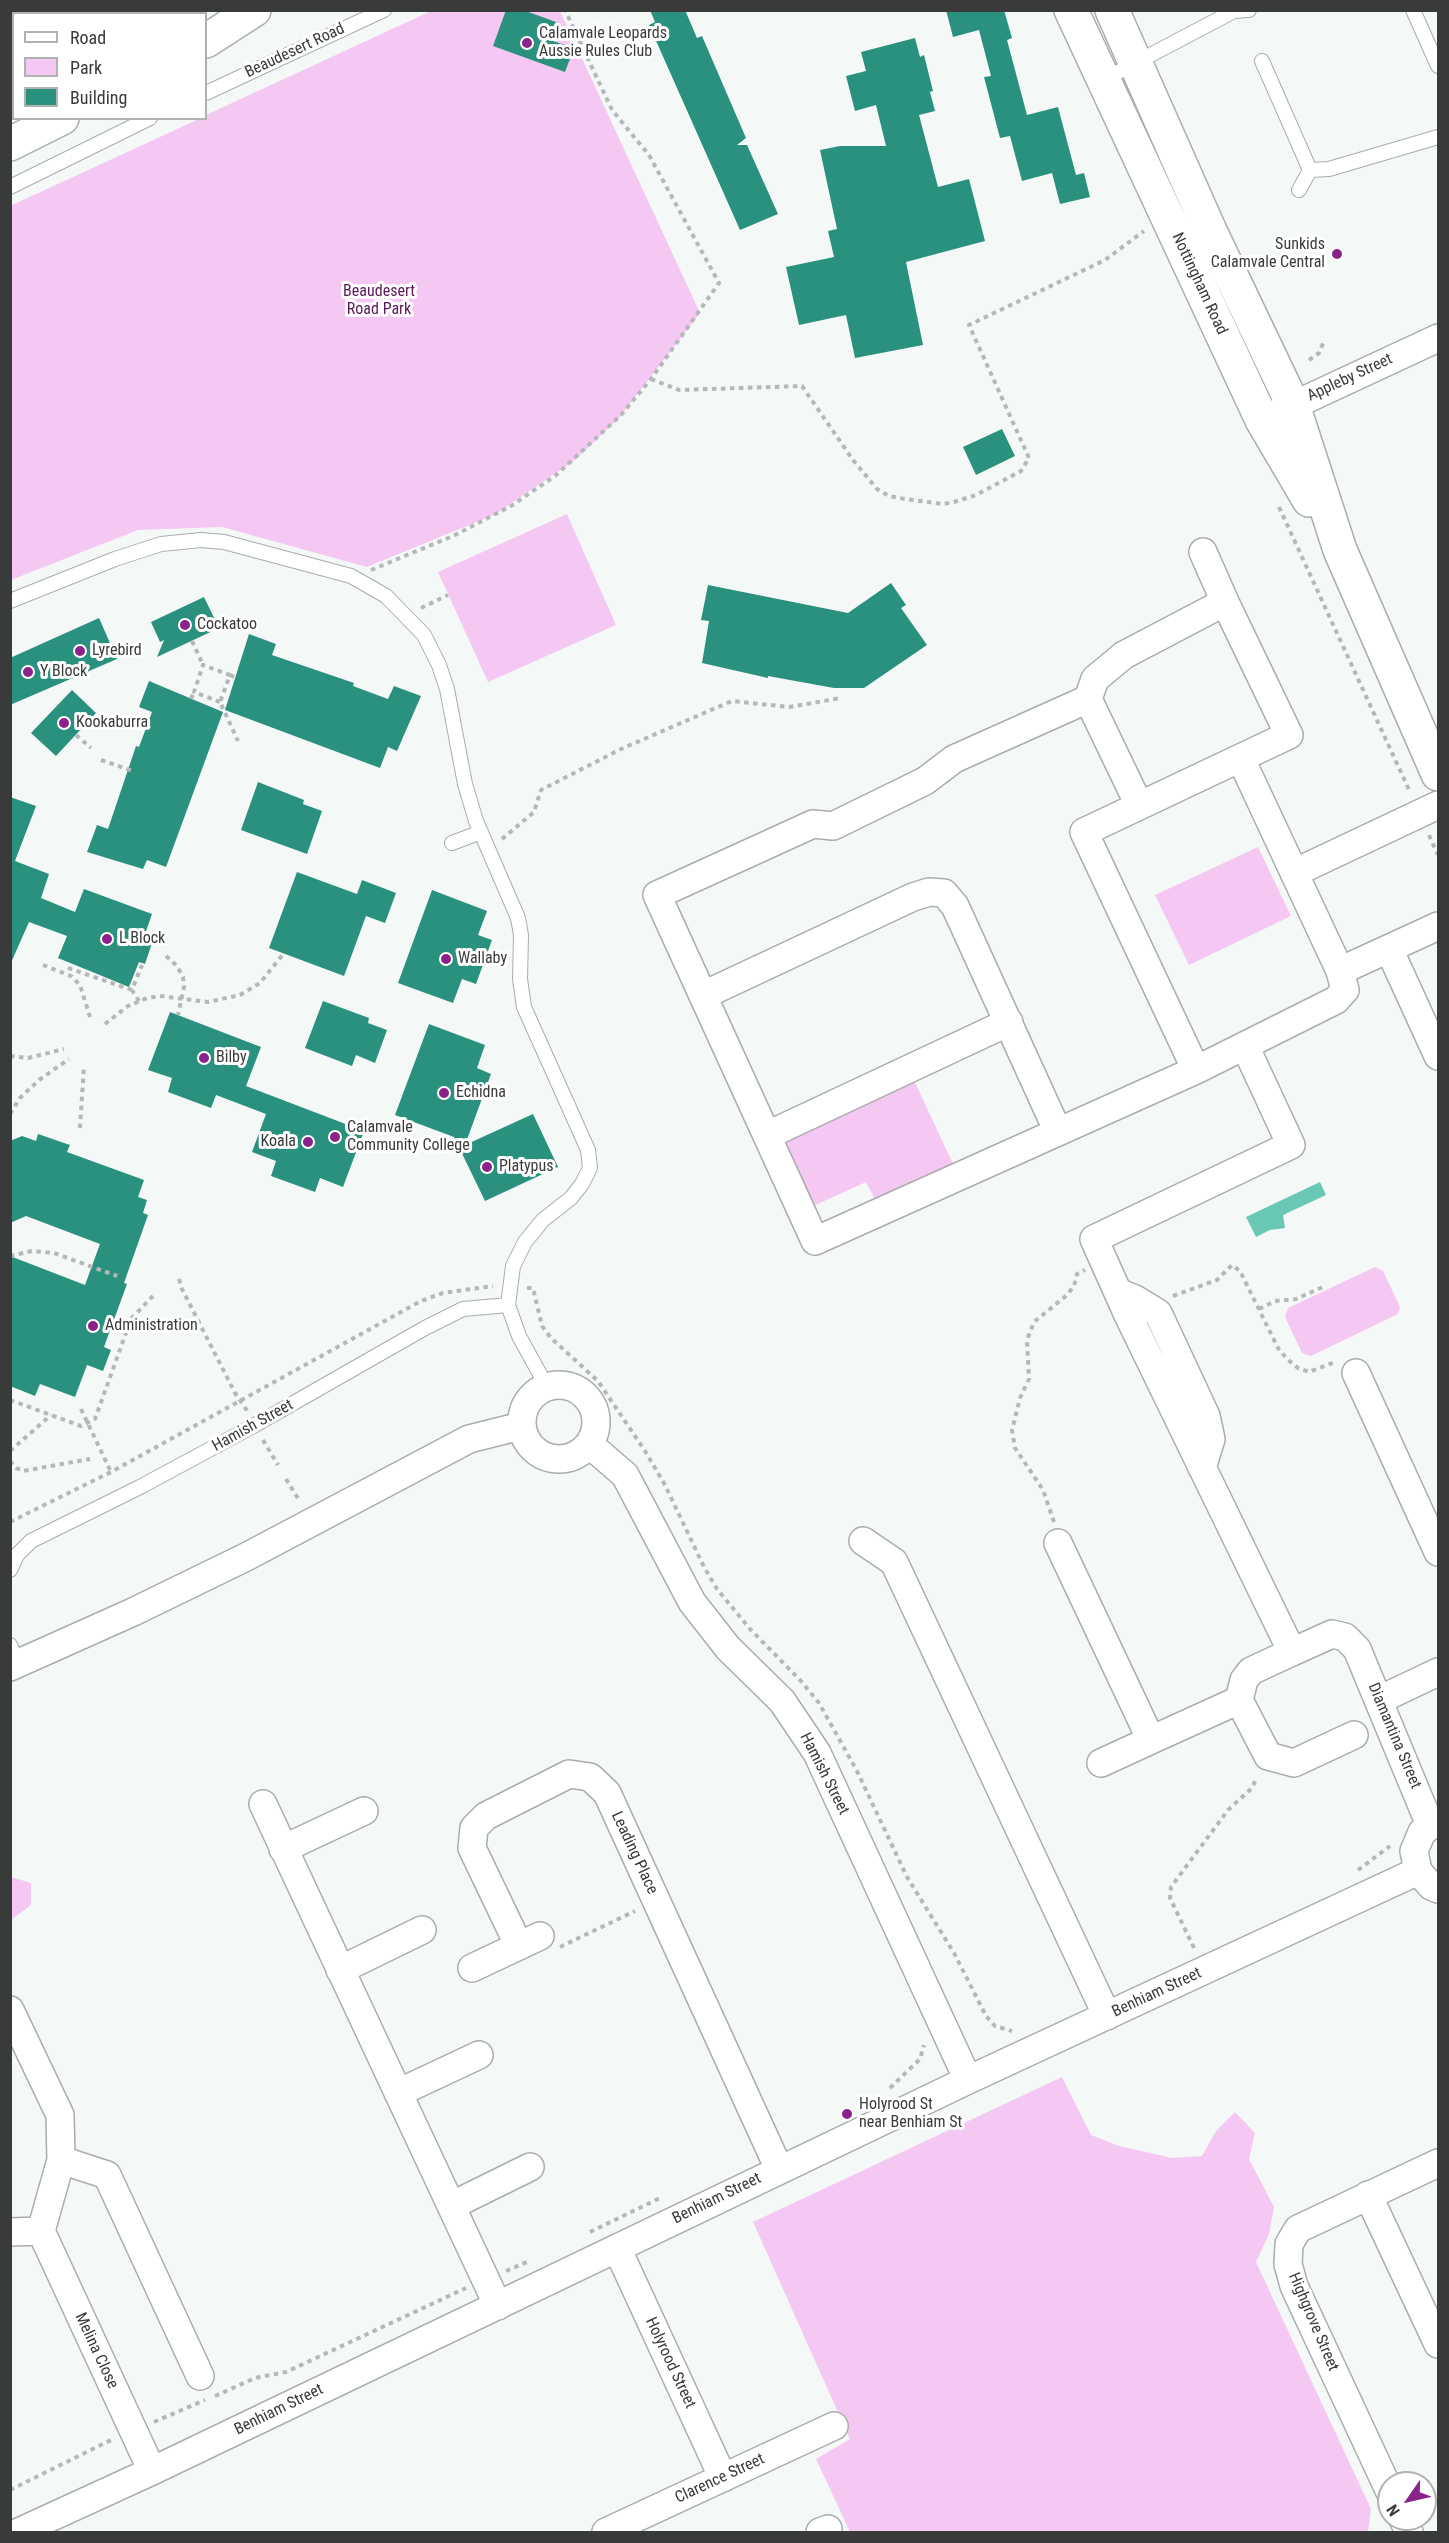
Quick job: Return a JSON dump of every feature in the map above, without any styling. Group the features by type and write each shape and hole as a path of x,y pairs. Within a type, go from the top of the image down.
{"main road":[{"path":"207,40 254,10"},
{"name":"Nottingham Road","path":"1071,10 1262,420 1340,550"},
{"name":"Nottingham Road","path":"1112,10 1210,231 1293,405 1340,550 1438,774"},
{"path":"10,144 58,120"}],"street":[{"name":"Appleby Street","path":"1262,420 1438,338"},
{"path":"1196,1070 1084,832 1289,735 1203,552"},
{"path":"1139,806 1088,699 1095,679 1124,655 1225,602"},
{"path":"1088,699 954,759 925,782 833,826 813,824 657,895 815,1241 1196,1070 1336,1000 1345,990 1341,971 1241,759"},
{"path":"1294,873 1438,805"},
{"path":"704,995 913,897 930,892 944,893 955,906 1058,1132"},
{"path":"1341,971 1438,926"},
{"path":"1389,949 1438,1056"},
{"path":"768,1135 1009,1022"},
{"path":"1245,1046 1291,1145 1094,1239 1292,1652 1251,1671 1244,1680 1239,1700 1268,1756 1294,1763 1354,1736"},
{"path":"1118,1292 1158,1313 1206,1416 1211,1439 1202,1468"},
{"path":"1356,1373 1438,1552"},
{"path":"547,1387 570,1387 589,1401 596,1423 589,1444 579,1453 555,1460 532,1449 521,1426 524,1407 530,1399 547,1387"},
{"path":"13,1658 134,1612 469,1439 521,1426"},
{"name":"Hamish Street","path":"589,1444 625,1475 692,1602 728,1648 782,1701 817,1754 968,2080"},
{"path":"863,1541 894,1562 1107,2016"},
{"path":"1058,1543 1150,1740"},
{"name":"Diamantina Street","path":"1292,1652 1332,1634 1345,1637 1357,1649 1434,1823"},
{"path":"1380,1700 1438,1672"},
{"path":"1101,1763 1239,1700"},
{"name":"Leading Place","path":"530,1941 472,1848 474,1828 486,1816 569,1774 590,1777 607,1793 779,2169"},
{"path":"262,1804 498,2306"},
{"path":"283,1849 364,1810"},
{"path":"1434,1823 1417,1840 1414,1861 1418,1871 1431,1886 1438,1889"},
{"name":"Benhiam Street","path":"19,2532 498,2306 779,2169 1418,1871"},
{"path":"340,1970 422,1930"},
{"path":"472,1968 530,1941"},
{"path":"10,2010 60,2115 61,2160 41,2231 10,2232"},
{"path":"398,2093 479,2055"},
{"path":"61,2160 107,2175 200,2376"},
{"name":"Highgrove Street","path":"1380,2471 1294,2286 1288,2264 1289,2244 1298,2229 1438,2163"},
{"path":"451,2206 530,2167"},
{"path":"1368,2195 1438,2344"},
{"name":"Melina Close","path":"41,2231 152,2471"},
{"name":"Holyrood Street","path":"617,2248 723,2478"},
{"name":"Clarence Street","path":"606,2532 834,2426"}],"lane":[{"name":"Beaudesert Road","path":"207,93 384,10"},
{"path":"1103,80 1234,11 1249,10"},
{"path":"1413,10 1438,66"},
{"path":"1262,61 1311,170"},
{"path":"10,187 146,120"},
{"path":"1311,170 1329,169 1438,137"},
{"path":"1299,190 1311,170"},
{"path":"10,601 161,544 201,540 224,542 351,576 386,596 424,635 440,665 447,689 465,784 481,832 518,918 521,935 520,979 524,1008 588,1150 590,1168 582,1184 571,1198 543,1220 525,1242 513,1266 508,1305 519,1336 547,1387"},
{"path":"452,843 481,832"},
{"name":"Hamish Street","path":"10,1570 17,1555 31,1541 213,1448 433,1324 463,1309 508,1305"}],"path":[{"path":"376,577 368,572 413,551 453,537 511,506 555,476 589,447 651,379 719,283 649,155 612,110 565,10"},
{"path":"651,379 679,390 802,386 853,460 877,489 905,499 943,504 954,502 976,495 1021,471 1027,465 1029,458 969,325 1105,260 1150,225"},
{"path":"1309,360 1319,353 1324,340"},
{"path":"423,615 418,611 448,595"},
{"path":"191,699 203,666 192,640"},
{"path":"203,666 236,678"},
{"path":"220,702 230,675"},
{"path":"194,692 220,702 238,741"},
{"path":"497,829 502,839 529,817 534,812 541,790 621,749 732,701 789,707 841,698"},
{"path":"76,735 91,748"},
{"path":"101,760 133,771"},
{"path":"105,1024 139,1001 160,996 208,1002 240,995 260,983 284,953"},
{"path":"166,956 177,966 183,977 182,1000 178,1015"},
{"path":"43,965 71,976 80,985 90,1017"},
{"path":"132,990 142,965"},
{"path":"68,968 132,990 139,1001"},
{"path":"10,1056 28,1059 64,1048"},
{"path":"10,1114 20,1098 39,1080 69,1059"},
{"path":"80,1128 84,1066"},
{"path":"10,1256 32,1251 54,1253 117,1276"},
{"path":"1058,1543 1043,1490 1015,1448 1012,1430 1020,1398 1029,1379 1027,1340 1034,1322 1067,1295 1074,1286 1077,1274 1104,1261"},
{"path":"1148,1306 1217,1280 1232,1265 1240,1271 1278,1348 1298,1368 1309,1372 1343,1359 1356,1373"},
{"path":"179,1279 182,1289 241,1401"},
{"path":"10,1522 111,1472 421,1301 461,1289 500,1286"},
{"path":"1259,1309 1275,1301 1296,1299 1325,1286"},
{"path":"523,1287 533,1288 542,1326 598,1381 645,1451 717,1589 750,1629 800,1680 837,1732 907,1877 954,1953 986,2016 995,2026 1010,2032 1021,2027"},
{"path":"10,1400 81,1426 95,1419 131,1319 153,1296"},
{"path":"81,1410 111,1472"},
{"path":"10,1451 51,1415"},
{"path":"262,1437 278,1465"},
{"path":"10,1461 16,1468 24,1471 90,1460"},
{"path":"286,1479 299,1500"},
{"path":"1194,1948 1170,1898 1172,1887 1228,1810 1252,1788 1268,1756"},
{"path":"1349,1874 1384,1853 1392,1844"},
{"path":"530,1941 547,1953 657,1900"},
{"path":"1184,1952 1204,1943"}],"green space":[{"name":"Beaudesert Road Park","path":"431,11 560,11 700,313 619,418 575,460 496,514 367,567 222,527 138,530 11,580 10,206 197,120 207,120 207,115"},
{"path":"567,514 616,625 488,682 438,572"},
{"path":"1258,847 1291,916 1189,965 1155,895"},
{"path":"913,1078 954,1166 876,1201 866,1182 809,1208 778,1142"},
{"path":"1375,1267 1383,1271 1400,1307 1398,1314 1311,1356 1302,1353 1285,1317 1288,1308"},
{"path":"11,1877 31,1883 31,1905 11,1920"},
{"path":"1062,2077 1091,2135 1119,2146 1172,2158 1202,2156 1216,2131 1235,2112 1255,2133 1249,2159 1274,2207 1269,2234 1256,2262 1371,2509 1368,2532 850,2532 816,2459 850,2439 753,2222"}],"shaded area":[{"path":"1320,1182 1326,1195 1283,1215 1285,1228 1270,1230 1256,1237 1246,1217"}],"building":[{"name":"Calamvale Leopards Aussie Rules Club","path":"506,10 523,10 556,22 550,40 574,48 565,72 493,46"},
{"path":"650,10 685,10 697,38 702,36 746,138 737,145 747,145 778,214 740,230 649,25 655,22"},
{"path":"946,10 1004,10 1012,38 1007,40 1027,115 1058,107 1076,175 1084,173 1090,197 1060,204 1052,173 1022,181 1010,136 1000,138 984,77 991,76 979,30 953,37"},
{"path":"915,38 920,57 924,55 933,91 930,92 935,111 919,115 938,187 969,179 985,241 906,262 923,345 855,358 846,315 799,325 786,267 834,257 828,231 837,229 820,150 840,146 886,146 876,105 855,111 846,76 866,71 861,52"},
{"path":"1002,429 1015,456 976,475 963,447"},
{"path":"891,583 906,605 901,608 927,645 864,688 834,688 768,676 768,678 702,663 709,621 701,620 708,585 848,613"},
{"name":"Cockatoo","path":"204,597 219,628 157,657 164,640 160,642 151,622"},
{"path":"99,618 117,659 10,705 10,658"},
{"path":"249,634 276,644 272,655 354,683 353,686 388,699 394,686 421,696 397,751 388,747 380,768 225,710"},
{"path":"149,681 223,712 166,867 147,860 143,869 87,852 97,825 108,829 136,746 139,747 152,712 139,707"},
{"name":"Kookaburra","path":"72,690 96,713 56,756 31,733"},
{"path":"258,782 304,800 303,804 322,811 307,854 241,830"},
{"name":"L Block","path":"10,797 36,806 15,861 49,874 41,898 75,912 84,889 152,914 144,937 153,940 145,964 139,962 129,987 58,958 67,936 29,922 10,965"},
{"path":"297,872 357,894 362,880 396,893 385,923 366,916 344,976 269,948"},
{"name":"Wallaby","path":"432,890 487,911 478,935 492,940 476,984 462,979 453,1003 398,983"},
{"path":"323,1001 369,1018 368,1023 387,1030 375,1063 356,1055 352,1066 305,1048"},
{"path":"170,1012 261,1047 246,1086 364,1131 343,1187 320,1178 315,1192 271,1176 276,1161 252,1152 266,1114 216,1095 211,1108 168,1092 172,1078 148,1070"},
{"path":"429,1024 485,1045 477,1068 491,1074 465,1145 533,1114 558,1167 485,1201 454,1137 395,1115"},
{"path":"38,1134 70,1145 67,1152 144,1180 138,1197 147,1200 143,1213 148,1215 124,1283 127,1284 104,1347 111,1350 103,1371 87,1365 75,1397 40,1384 35,1396 10,1386 10,1256 85,1285 100,1244 26,1216 10,1223 10,1141 22,1136 36,1141"}],"place":[{"name":"Calamvale Leopards Aussie Rules Club","path":"527,43"},
{"name":"Sunkids Calamvale Central","path":"1337,254"},
{"name":"Cockatoo","path":"185,625"},
{"name":"Lyrebird","path":"80,651"},
{"name":"Y Block","path":"28,672"},
{"name":"Kookaburra","path":"64,723"},
{"name":"L Block","path":"107,939"},
{"name":"Wallaby","path":"446,959"},
{"name":"Bilby","path":"204,1058"},
{"name":"Echidna","path":"444,1093"},
{"name":"Calamvale Community College","path":"335,1137"},
{"name":"Koala","path":"308,1142"},
{"name":"Platypus","path":"487,1167"},
{"name":"Administration","path":"93,1326"},
{"name":"Holyrood St near Benhiam St","path":"847,2114"}]}
